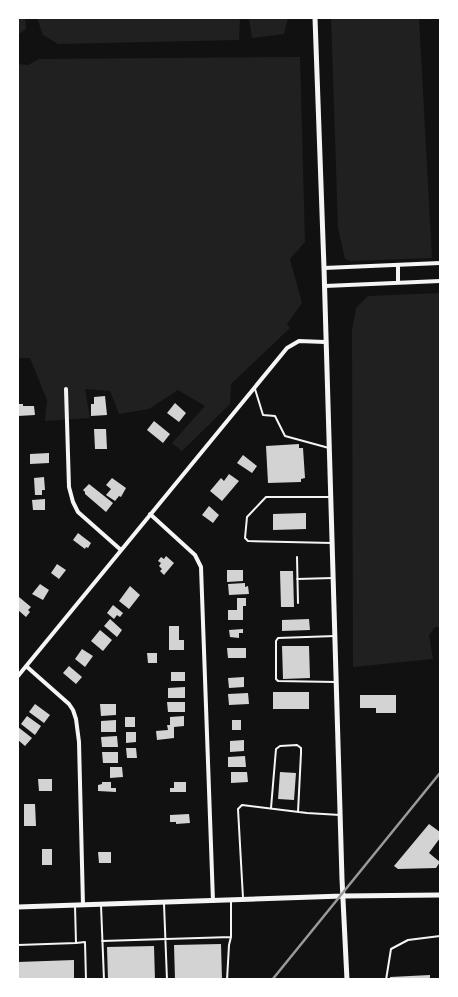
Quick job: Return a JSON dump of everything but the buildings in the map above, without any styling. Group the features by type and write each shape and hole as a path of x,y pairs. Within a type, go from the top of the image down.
{"main road":[{"path":"315,18 325,286 325,342 340,815 347,980"},
{"path":"18,907 343,896 440,895"}],"street":[{"path":"324,268 440,263"},
{"path":"398,265 398,283"},
{"path":"325,286 440,281"},
{"path":"18,676 255,386 292,344 299,341 325,342"},
{"path":"66,389 69,487 72,502 78,512 121,550"},
{"path":"150,514 196,555 201,567 213,901"},
{"path":"26,666 69,704 76,719 79,742 83,905"}],"lane":[{"path":"255,386 263,415 275,416 285,436 329,448"},
{"path":"330,497 266,497 247,517 245,538 248,541 332,543"},
{"path":"297,557 298,603"},
{"path":"297,579 333,578"},
{"path":"335,636 278,638 276,641 276,679 278,681 336,682"},
{"path":"271,808 276,749 280,746 297,745 301,748 302,753 298,812"},
{"path":"244,900 238,809 242,805 340,815"},
{"path":"227,980 228,945 231,937 231,901"},
{"path":"164,903 167,980"},
{"path":"101,905 104,980"},
{"path":"75,906 76,942"},
{"path":"386,980 391,949 408,940 440,936"},
{"path":"102,941 231,937"},
{"path":"18,945 85,942 86,980"}],"shaded area":[{"path":"18,18 25,18 26,29 18,35"},
{"path":"37,18 240,18 239,40 58,44 43,35"},
{"path":"249,18 288,18 284,34 252,38"},
{"path":"331,18 419,18 432,258 351,261 345,259 338,228"},
{"path":"300,57 305,242 290,259 302,303 287,324 290,328 231,384 230,404 182,451 172,443 205,406 178,390 149,409 119,414 110,391 85,389 90,418 45,421 47,400 30,358 18,358 18,64 28,65 39,59"},
{"path":"440,293 440,627 435,627 429,635 433,659 353,667 352,330 356,308 368,296"}],"railway":[{"path":"272,980 440,773"}]}
